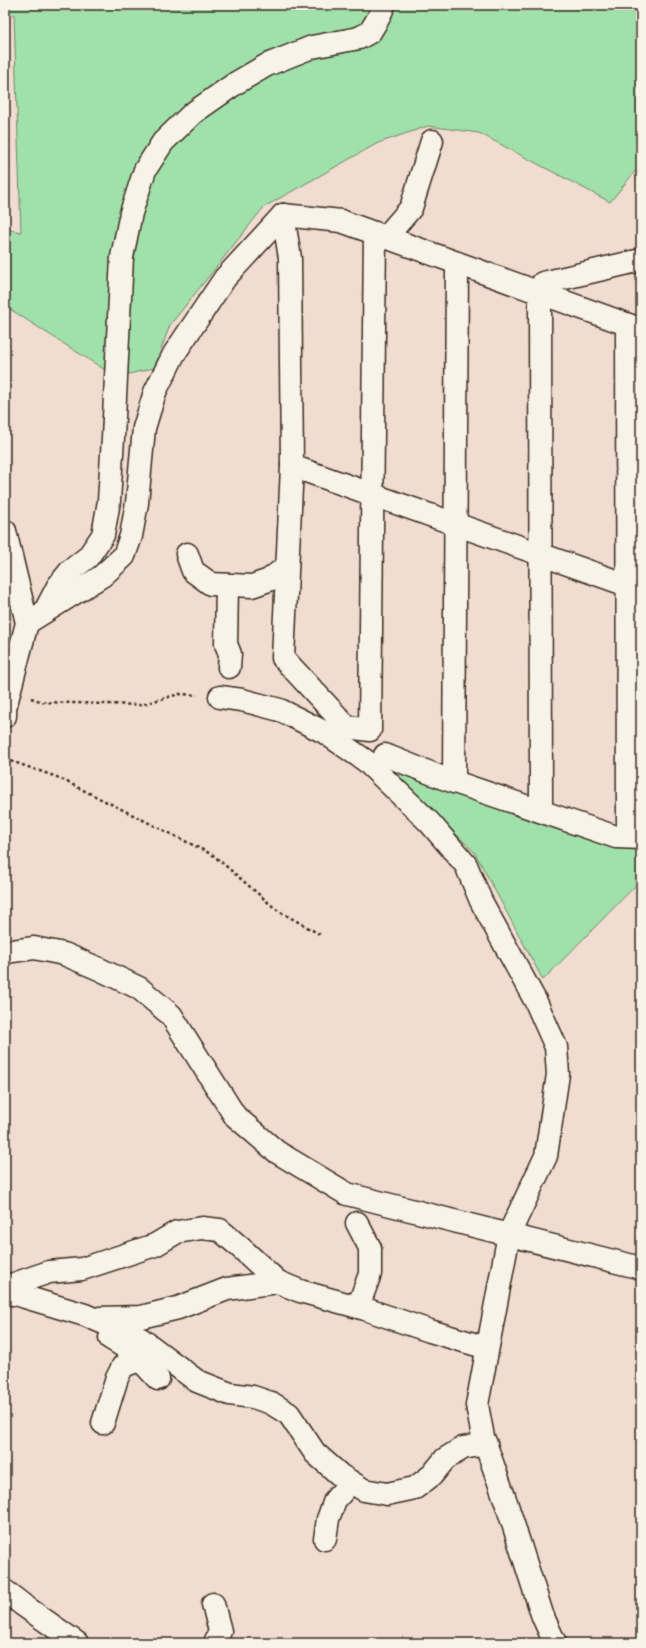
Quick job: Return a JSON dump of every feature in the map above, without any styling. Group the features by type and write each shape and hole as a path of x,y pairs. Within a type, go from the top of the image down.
{"street":[{"path":"45,611 58,586 70,571 88,557 103,535 109,501 114,438 122,257 131,212 145,170 163,142 193,113 236,83 267,65 312,47 360,38 370,32 384,5"},
{"path":"283,215 290,258 292,466 283,658 348,727 370,730 373,495 380,235 410,208 432,141"},
{"path":"27,622 102,576 124,556 132,536 137,503 144,428 155,392 174,354 225,278 283,215"},
{"path":"283,215 341,221 634,327 635,838 616,837 454,782 385,755"},
{"path":"541,811 542,555 540,293 543,283 641,260"},
{"path":"454,782 457,263"},
{"path":"292,466 634,588"},
{"path":"5,531 27,622 9,692 5,716"},
{"path":"187,554 193,571 211,584 252,586 269,580 287,566"},
{"path":"227,585 226,644 230,654 229,667"},
{"path":"220,697 242,700 280,710 324,732 366,761 430,823 466,865 481,901 536,1002 556,1047 558,1074 546,1156 509,1234 477,1405 486,1444 543,1617 556,1643"},
{"path":"5,952 34,948 64,954 139,988 171,1014 235,1116 277,1152 347,1194 641,1268"},
{"path":"357,1223 370,1248 370,1274 358,1307"},
{"path":"5,1287 49,1272 82,1269 155,1245 177,1232 202,1228 220,1230 278,1282 300,1291 358,1307 487,1348"},
{"path":"91,1318 141,1317 178,1308 227,1289 278,1282"},
{"path":"5,1294 16,1294 91,1318 141,1339 197,1381 230,1394 253,1397 271,1403 289,1414 315,1452 340,1475 364,1490 387,1494 416,1488 432,1475 445,1459 463,1448 486,1444"},
{"path":"91,1318 107,1336 133,1352 158,1379"},
{"path":"103,1423 117,1378 123,1366 140,1360"},
{"path":"325,1539 328,1519 335,1500 351,1482"},
{"path":"5,1591 77,1643"},
{"path":"213,1604 220,1631 215,1643"}],"path":[{"path":"9,692 43,702 113,705 140,705 179,694 220,697"},
{"path":"5,760 57,778 213,855 277,910 321,936"}],"green space":[{"path":"5,5 641,5 641,164 610,202 479,133 428,126 378,143 264,207 170,325 154,368 116,377 5,306 5,229 21,232 14,15 5,13"},
{"path":"389,767 545,825 606,845 641,849 641,882 638,883 543,980 475,853"}]}
